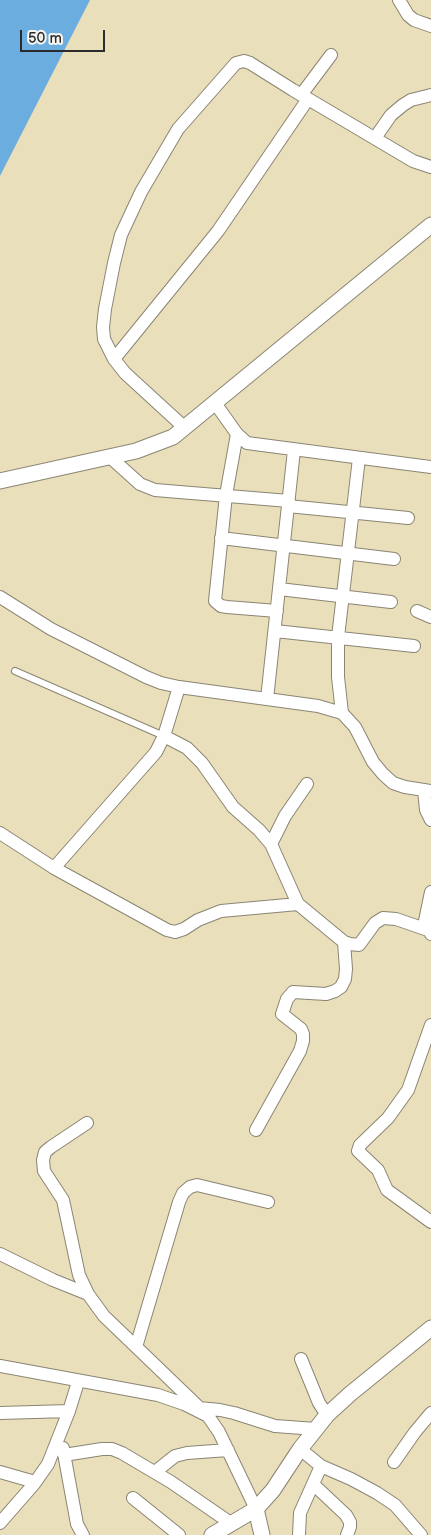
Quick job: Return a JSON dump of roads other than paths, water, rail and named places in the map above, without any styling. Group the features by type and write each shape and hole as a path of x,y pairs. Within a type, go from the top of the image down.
{"street":[{"path":"399,0 408,15 414,20 431,26"},
{"path":"114,359 218,231 331,55"},
{"path":"185,428 125,373 114,359 104,339 103,327 114,263 122,235 141,192 178,129 236,62 250,63 413,161 431,166"},
{"path":"375,138 391,114 411,100 431,95"},
{"path":"0,481 136,451 174,436 431,225"},
{"path":"215,403 237,434 247,443 431,467"},
{"path":"237,434 226,494 215,596 217,604 226,607 277,611"},
{"path":"267,699 294,450"},
{"path":"110,457 147,488 164,491 226,494 408,518"},
{"path":"342,713 337,668 338,637 359,458"},
{"path":"221,538 394,558"},
{"path":"279,589 391,602"},
{"path":"0,597 51,629 146,677 179,687 318,706 342,713 355,727 373,762 393,783 405,787 428,790 426,810 431,820"},
{"path":"417,611 431,617"},
{"path":"275,630 414,646"},
{"path":"54,868 150,759 164,736 179,687"},
{"path":"164,736 180,744 195,755 233,807 259,830 271,844 298,904 344,942 359,945 375,922 383,918 396,919 430,932"},
{"path":"271,844 285,816 307,784"},
{"path":"0,833 54,868 158,926 175,932 221,911 298,904"},
{"path":"430,932 425,922 431,892"},
{"path":"256,1130 300,1051 303,1041 301,1029 282,1014 286,999 294,992 326,994 341,987 345,979 346,969 344,942"},
{"path":"431,1025 408,1090 388,1118 360,1145 358,1151 378,1170 387,1190 431,1222"},
{"path":"87,1123 45,1152 42,1166 63,1200 79,1275 88,1294 104,1316 203,1412 219,1432 256,1509 262,1535"},
{"path":"136,1346 178,1202 183,1193 190,1187 197,1185 268,1202"},
{"path":"0,1254 53,1280 88,1294"},
{"path":"212,1535 256,1509 273,1490 300,1449 327,1415 431,1328"},
{"path":"301,1359 319,1402 327,1415"},
{"path":"0,1366 78,1382 114,1386 158,1395 203,1412 220,1410 275,1426 316,1429"},
{"path":"0,1523 48,1464 69,1411 78,1382"},
{"path":"0,1413 69,1411"},
{"path":"394,1462 431,1413"},
{"path":"60,1434 76,1524 83,1535"},
{"path":"64,1455 112,1449 139,1462 232,1524"},
{"path":"300,1449 321,1466 351,1479 395,1504 419,1534"},
{"path":"155,1472 176,1456 186,1453 228,1450"},
{"path":"299,1535 300,1513 321,1466"},
{"path":"0,1472 35,1482"},
{"path":"312,1484 346,1515 350,1522 347,1535"},
{"path":"133,1498 179,1535"}],"lane":[{"path":"15,671 164,736"}],"water":[{"path":"0,0 90,0 0,176"}]}
